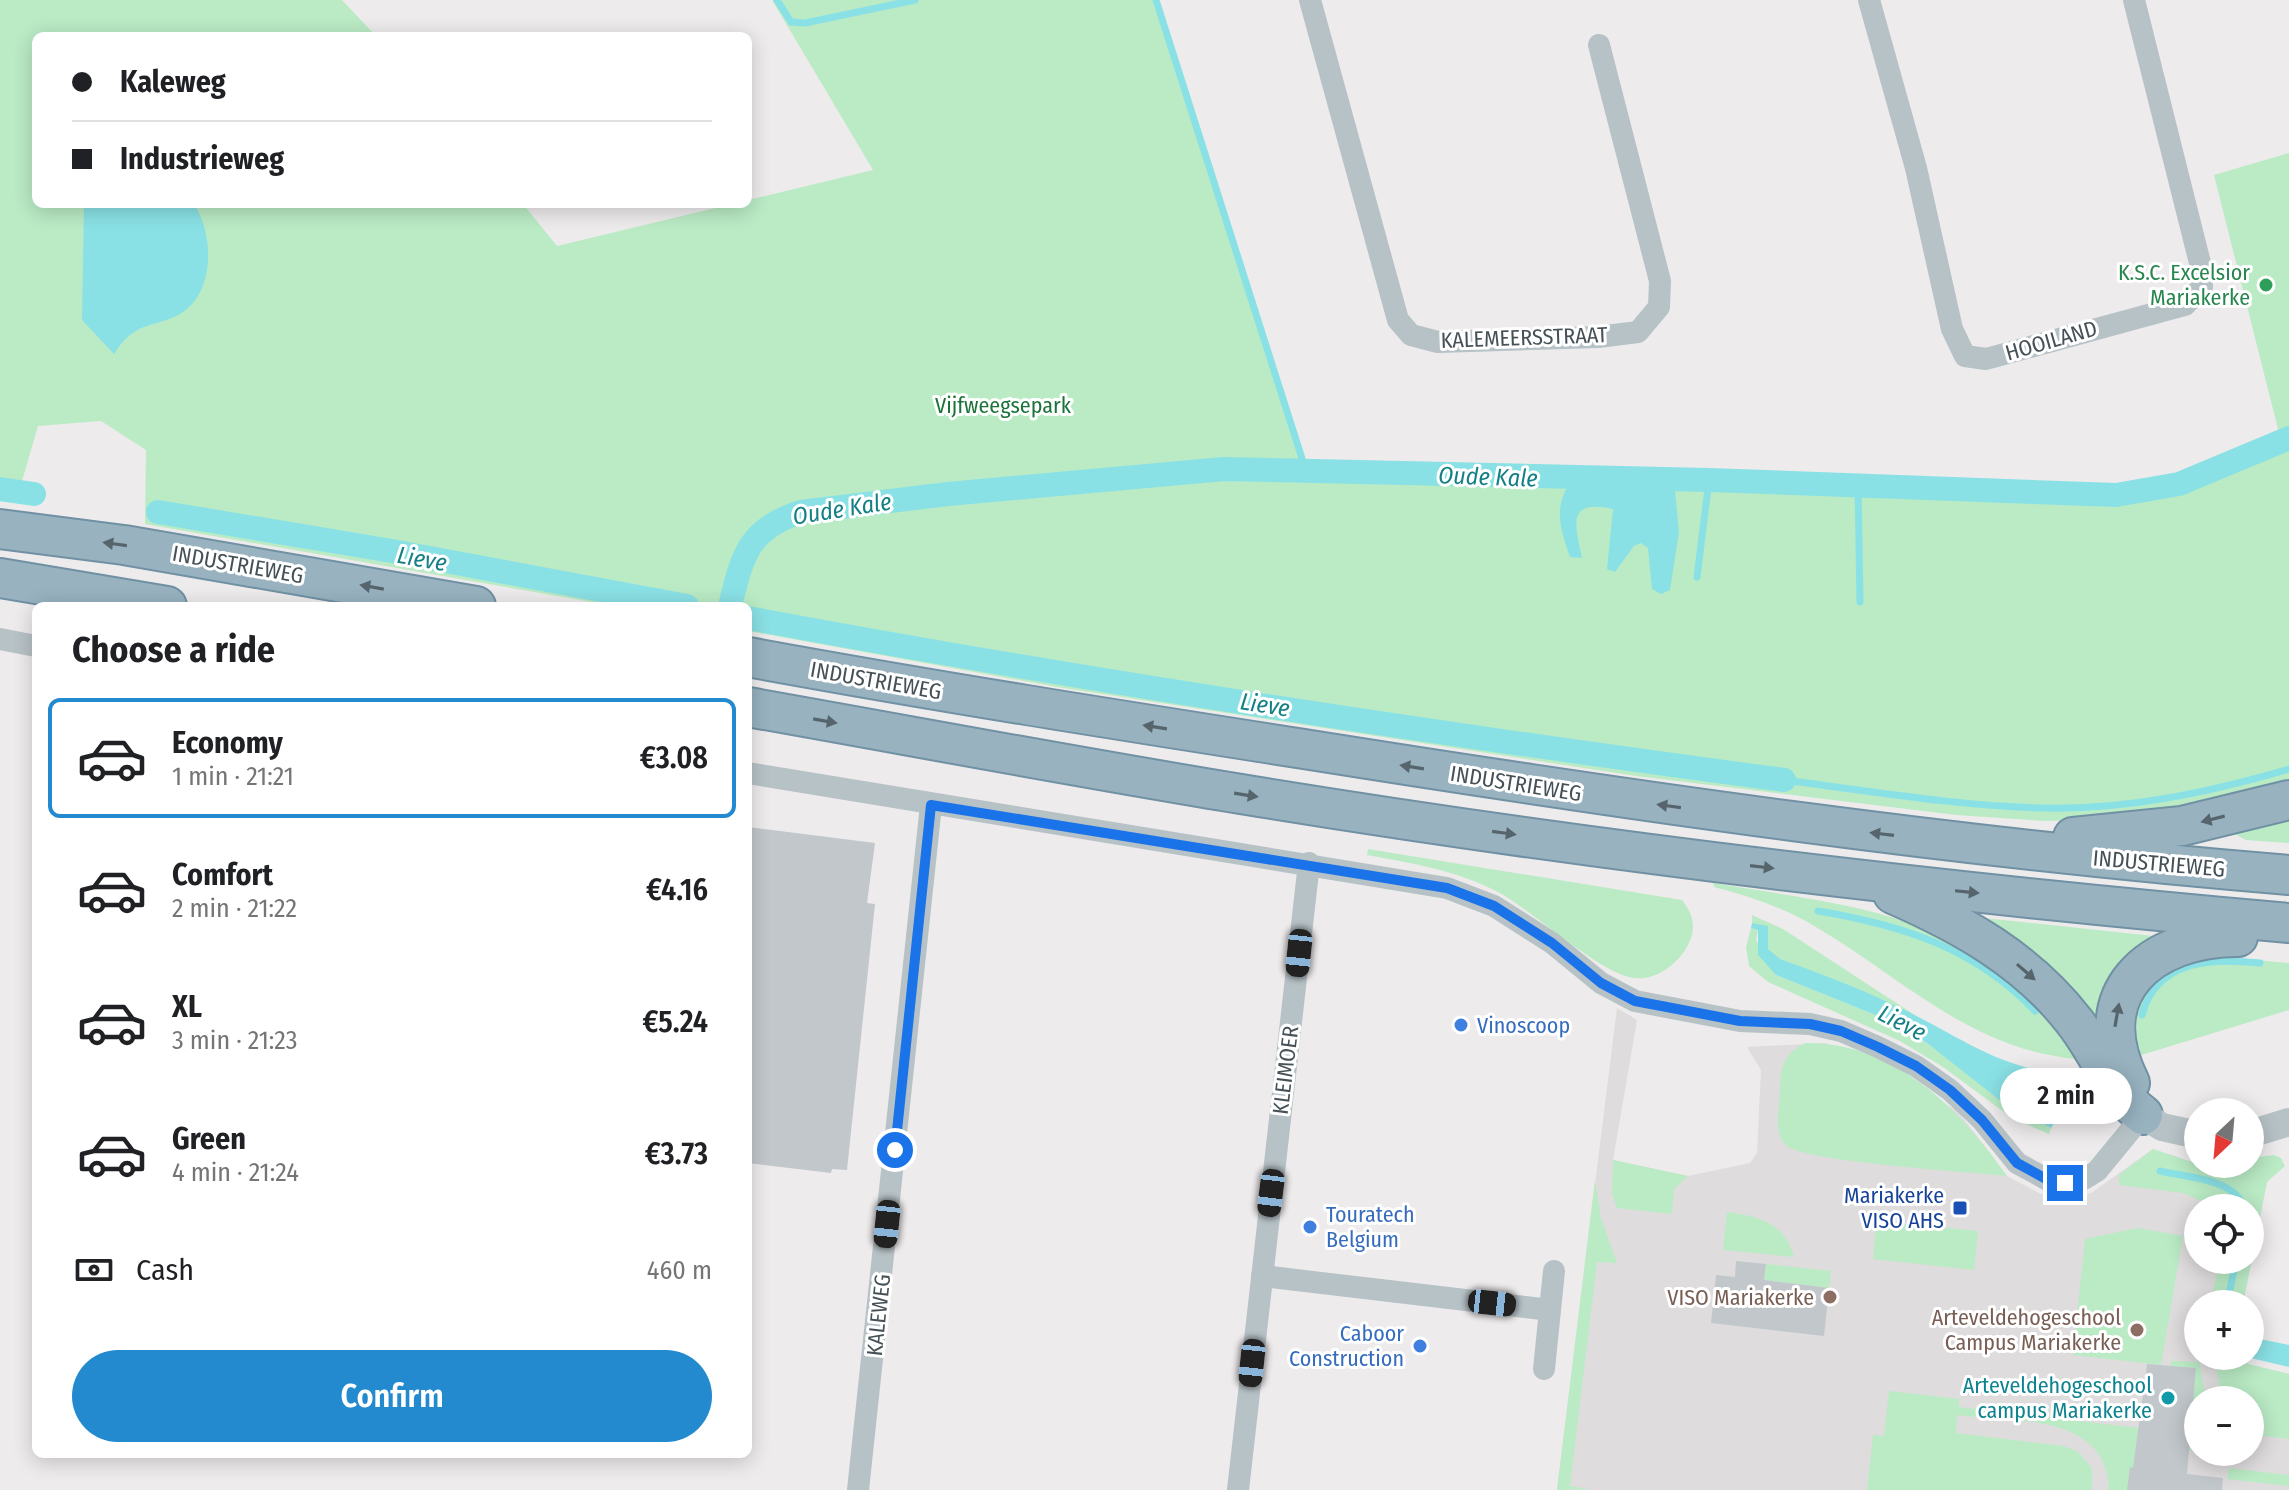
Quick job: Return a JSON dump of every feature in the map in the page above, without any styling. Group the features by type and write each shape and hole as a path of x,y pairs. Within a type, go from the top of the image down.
{"highway":[{"name":"INDUSTRIEWEG","path":"0,529 124,545 453,602"},
{"path":"0,578 143,602"},
{"name":"INDUSTRIEWEG","path":"752,658 1053,712 1632,801 1987,847 2289,875"},
{"path":"752,708 1241,794 1545,839 1861,880 2289,923"},
{"path":"1987,847 2182,826 2289,800"},
{"path":"1861,880 1962,925 2026,972 2075,1022 2126,1102 2143,1115"},
{"path":"2143,1115 2121,1065 2114,1036 2117,1007 2136,973 2170,948 2191,940 2289,931"}],"street":[{"name":"KALEMEERSSTRAAT","path":"1310,0 1398,320 1411,335 1438,342 1598,337 1638,332 1659,307 1660,281 1599,45"},
{"name":"HOOILAND","path":"1869,0 1916,168 1952,329 1965,356 1986,359 2185,305 2202,287 2201,267 2134,0"},
{"path":"0,639 32,645"},
{"path":"752,774 1447,888 1494,906 1552,943 1601,983 1635,1001 1740,1021 1810,1024 1854,1037 1916,1066 1950,1090 1982,1120 2017,1163 2048,1180 2075,1181 2097,1171 2143,1115 2184,1133"},
{"name":"KALEWEG","path":"858,1490 931,805"},
{"name":"KLEIMOER","path":"1238,1490 1309,863"},
{"path":"2264,1130 2289,1122"},
{"path":"1544,1369 1554,1271"},
{"path":"1262,1276 1550,1310"}],"shaded area":[{"name":"VISO Mariakerke","path":"1617,1008 1637,1020 1613,1160 1688,1176 1750,1163 1757,1153 1761,1070 1747,1047 1826,1043 1957,1110 2007,1176 2041,1194 2059,1198 2091,1193 2153,1149 2184,1159 2184,1178 2264,1177 2267,1181 2264,1196 2184,1194 2184,1274 2249,1274 2246,1290 2184,1290 2184,1370 2264,1368 2289,1374 2289,1490 1557,1490"}],"green space":[{"name":"Vijfweegsepark","path":"0,0 342,0 372,32 32,32 32,208 526,208 557,246 715,208 752,208 752,199 873,170 772,0 1156,0 1306,471 1709,480 2116,495 2179,484 2281,441 2214,175 2289,153 2289,783 2233,799 2095,820 2044,821 1956,815 1636,776 1057,687 752,632 752,602 591,602 145,524 146,450 101,421 38,426 18,495 0,493"},
{"path":"2289,806 2289,843 2246,840 2231,832"},
{"path":"1368,849 1682,900 1691,916 1691,939 1673,964 1658,974 1634,978 1619,974 1496,891 1449,872 1367,855"},
{"path":"1713,883 1872,912 1918,926 1961,946 2002,974 2040,1011 2076,1059 2038,1053 1970,1027 1804,920 1766,903 1714,887"},
{"path":"1752,915 1783,929 1924,1021 1892,1004 1775,957 1768,950 1767,932 1752,923"},
{"path":"1965,916 2163,937 2101,1027"},
{"path":"1751,928 1758,930 1756,940 1776,975 1878,1016 1927,1043 2018,1112 2051,1128 2049,1134 2012,1118 1943,1067 1900,1041 1768,982 1749,966 1746,947"},
{"path":"2215,956 2289,963 2289,1010 2138,1056 2135,1035 2137,1016 2151,988 2178,968"},
{"path":"1805,1043 1837,1045 1867,1054 1921,1084 1968,1127 2007,1176 1825,1157 1787,1146 1780,1135 1778,1121 1782,1069 1791,1052"},
{"path":"2081,1077 2087,1078 2091,1089 2069,1090 2054,1123 2018,1100 2018,1091 2026,1082 2077,1083"},
{"path":"2153,1149 2184,1159 2184,1178 2264,1178 2264,1156 2274,1155 2281,1158 2285,1166 2267,1182 2264,1197 2264,1194 2185,1194 2119,1185 2119,1175"},
{"path":"1613,1160 1688,1176 1674,1189 1672,1214 1617,1208 1612,1194"},
{"path":"1595,1180 1601,1218 1617,1263 1597,1262 1570,1486 1590,1489 1557,1490"},
{"path":"1727,1212 1769,1223 1784,1236 1794,1257 1723,1250"},
{"path":"1876,1221 1978,1231 1974,1270 1873,1259"},
{"path":"2138,1228 2183,1236 2161,1365 2073,1355 2085,1239"},
{"path":"1766,1264 1831,1271 1829,1288 1764,1280"},
{"path":"2217,1274 2249,1274 2246,1290 2213,1290"},
{"path":"2172,1361 2184,1361 2184,1367 2170,1366"},
{"path":"2264,1368 2289,1374 2289,1439 2264,1436 2264,1386 2219,1386 2217,1370"},
{"path":"2196,1370 2200,1370 2203,1386 2194,1386"},
{"path":"1889,1391 1959,1399 1959,1407 2139,1428 2152,1470 2130,1468 2127,1490 2109,1490 2104,1465 2092,1447 2075,1434 2030,1422 1957,1415 1956,1433 2063,1446 2077,1451 2092,1468 2092,1490 1867,1490 1873,1435 1884,1436"},
{"path":"2229,1468 2289,1475 2289,1486 2227,1479"}],"water":[{"path":"84,208 196,208 208,244 207,273 203,287 187,309 131,334 114,354 82,320"},
{"path":"1573,477 1674,479 1679,532 1670,590 1661,594 1652,589 1648,548 1641,543 1634,546 1615,572 1607,569 1613,509 1598,507 1581,511 1576,525 1582,558 1570,557 1563,535 1560,507"},
{"path":"1752,923 1768,926 1768,949 1780,959 1880,998 2003,1060 2051,1073 2081,1077 2080,1081 2026,1082 2018,1091 2018,1100 2054,1123 2051,1128 2002,1102 1927,1043 1878,1016 1776,975 1758,955 1758,930 1751,928"},
{"path":"2264,1340 2289,1345 2289,1367 2264,1361"}],"building":[{"path":"752,828 875,843 867,903 875,904 847,1170 832,1169 831,1173 752,1163"},
{"path":"1736,1261 1766,1264 1764,1280 1829,1288 1824,1336 1711,1323 1716,1275 1735,1277"},
{"name":"Arteveldehogeschool campus Mariakerke","path":"2147,1364 2196,1370 2194,1386 2184,1386 2184,1466 2188,1466 2187,1474 2223,1478 2222,1490 2127,1490 2130,1467 2133,1468"}],"waterway":[{"path":"777,0 791,22 805,23 915,0"},
{"path":"1156,0 1306,471"},
{"name":"Oude Kale","path":"731,602 751,545 770,526 784,518 801,512 948,494 1224,469 1709,480 2116,495 2179,484 2289,438"},
{"path":"1697,577 1709,480"},
{"path":"1858,485 1860,602"},
{"name":"Lieve","path":"0,489 34,494"},
{"name":"Lieve","path":"158,512 392,551 666,602"},
{"name":"Lieve","path":"752,619 1264,706 1784,780"},
{"path":"1784,780 1979,804 2075,808 2168,798 2289,769"},
{"path":"1818,911 1879,924 1936,943 1988,971 2035,1011"},
{"path":"2142,1015 2149,996 2173,973 2206,962 2260,963"},
{"name":"Lieve","path":"2160,1171 2209,1181 2235,1194"},
{"name":"Lieve","path":"2230,1290 2233,1274"}],"place":[{"name":"K.S.C. Excelsior Mariakerke","path":"2266,285"},
{"name":"Vinoscoop","path":"1461,1025"},
{"name":"Mariakerke VISO AHS","path":"1960,1208"},
{"name":"Touratech Belgium","path":"1310,1227"},
{"name":"VISO Mariakerke","path":"1830,1297"},
{"name":"Arteveldehogeschool Campus Mariakerke","path":"2137,1330"},
{"name":"Caboor Construction","path":"1420,1346"},
{"name":"Arteveldehogeschool campus Mariakerke","path":"2168,1398"}],"route":[{"path":"895,1150 931,805 1309,863 1447,888 1494,906 1552,943 1601,983 1635,1001 1672,1005 1740,1021 1810,1024 1841,1031 1878,1047 1916,1066 1950,1090 1982,1120 2017,1163 2031,1173 2065,1183"}]}
